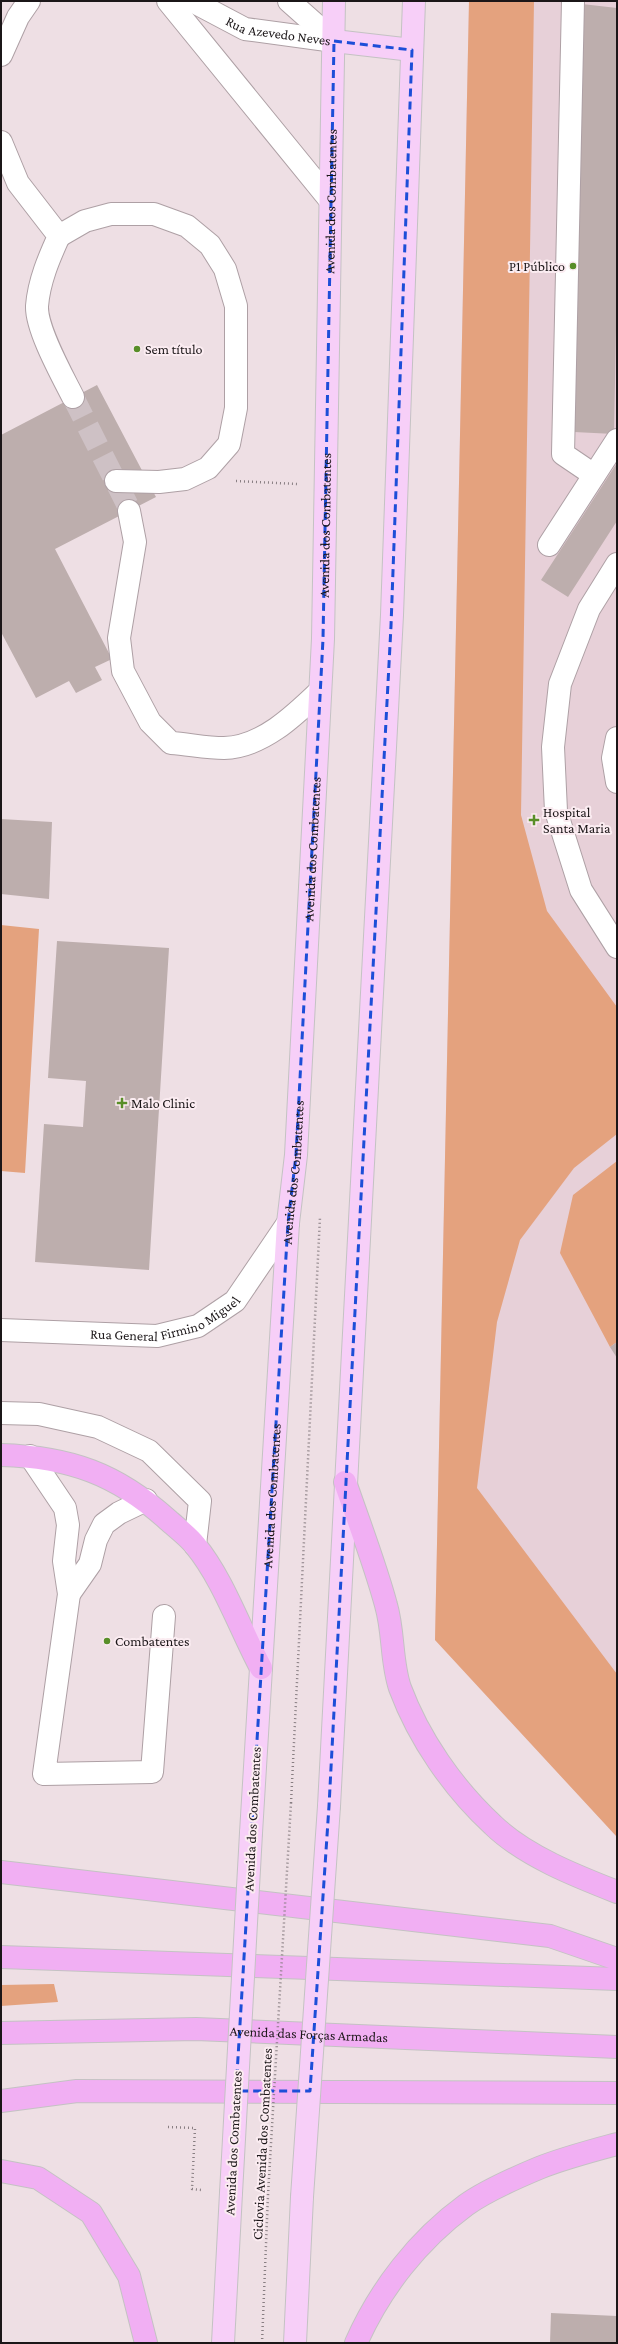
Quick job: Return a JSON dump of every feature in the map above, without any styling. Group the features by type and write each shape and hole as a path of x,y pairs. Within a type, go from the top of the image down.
{"highway":[{"path":"1,1455 30,1456 66,1463 102,1475 146,1500 195,1544 216,1579 261,1668"},
{"path":"345,1482 387,1606 400,1687 413,1718 434,1756 461,1791 493,1826 527,1850 573,1875 617,1892"},
{"path":"1,1872 550,1936 617,1959"},
{"path":"1,1957 617,1979"},
{"name":"Avenida das Forças Armadas","path":"1,2034 196,2029 617,2047"},
{"path":"1,2101 77,2091 617,2093"},
{"path":"356,2343 366,2320 386,2288 407,2260 435,2230 467,2204 540,2168 617,2144"},
{"path":"1,2171 38,2178 91,2213 129,2276 146,2343"}],"main road":[{"name":"Avenida dos Combatentes","path":"223,2343 251,1833 288,1223 296,1155 323,639 334,1"},
{"path":"295,2343 302,2197 329,1806 392,615 414,1"},
{"path":"334,42 412,50"}],"street":[{"path":"1,55 18,17 29,1"},
{"path":"168,1 330,200"},
{"name":"Rua Azevedo Neves","path":"192,1 245,29 334,42"},
{"name":"Rua Azevedo Neves","path":"289,1 334,42"},
{"path":"573,1 563,454 594,475"},
{"path":"1,142 18,183 60,236"},
{"path":"73,397 48,347 37,308 45,269 60,236 85,221 111,214 154,214 187,226 210,245 224,269 236,306 236,408 229,444 208,468 186,479 159,482 116,481"},
{"path":"549,544 617,440"},
{"path":"129,511 135,542 118,638 123,671 150,722 171,743 224,748 253,742 292,718 320,691"},
{"path":"617,564 589,609 560,684 553,747 556,811 581,890 617,947"},
{"path":"617,738 613,758 617,782"},
{"name":"Rua General Firmino Miguel","path":"1,1330 157,1336 198,1326 235,1301 288,1223"},
{"path":"1,1413 39,1414 98,1427 148,1451 200,1501 195,1544"},
{"path":"30,1456 65,1508 68,1525 64,1561 69,1594 44,1774 152,1772 164,1616"},
{"path":"69,1594 90,1564 96,1540 104,1524 119,1513 146,1500"}],"path":[{"path":"232,481 326,486"},
{"name":"Ciclovia Avenida dos Combatentes","path":"262,2343 268,2195 291,1803"},
{"path":"168,2128 195,2128 192,2189 204,2190"}],"highlighted area":[{"path":"334,41 412,50 391,626 329,1806 310,2091 236,2091 288,1223 296,1155 323,639"}],"shaded area":[{"name":"Hospital Santa Maria","path":"469,1 617,1 617,1837 435,1640"},
{"path":"469,1 534,1 521,815 547,911 617,1007 617,1134 574,1168 520,1240 497,1322 477,1488 617,1674 617,1837 435,1640"},
{"path":"1,925 39,929 25,1173 1,1171"},
{"path":"617,1161 617,1342 610,1347 560,1253 573,1195"},
{"path":"54,1984 58,2002 1,2006 1,1985"}],"building":[{"path":"582,4 617,8 617,278 614,434 574,432"},
{"path":"97,385 156,497 55,549 112,659 95,667 102,680 76,693 69,681 36,698 1,632 1,435"},
{"path":"617,463 617,521 568,597 541,580"},
{"path":"1,819 52,822 49,899 1,894"},
{"name":"Malo Clinic","path":"57,941 169,948 149,1270 35,1262 44,1124 83,1127 86,1081 48,1078"},
{"path":"617,1342 617,1358 610,1347"},
{"path":"551,2313 617,2316 617,2343 550,2343"}],"tunnel":[{"path":"73,397 128,506 129,511"}],"place":[{"name":"P1 Público","path":"573,266"},
{"name":"Sem título","path":"137,349"},
{"name":"Hospital Santa Maria","path":"534,820"},
{"name":"Malo Clinic","path":"122,1103"},
{"name":"Combatentes","path":"107,1641"}]}
